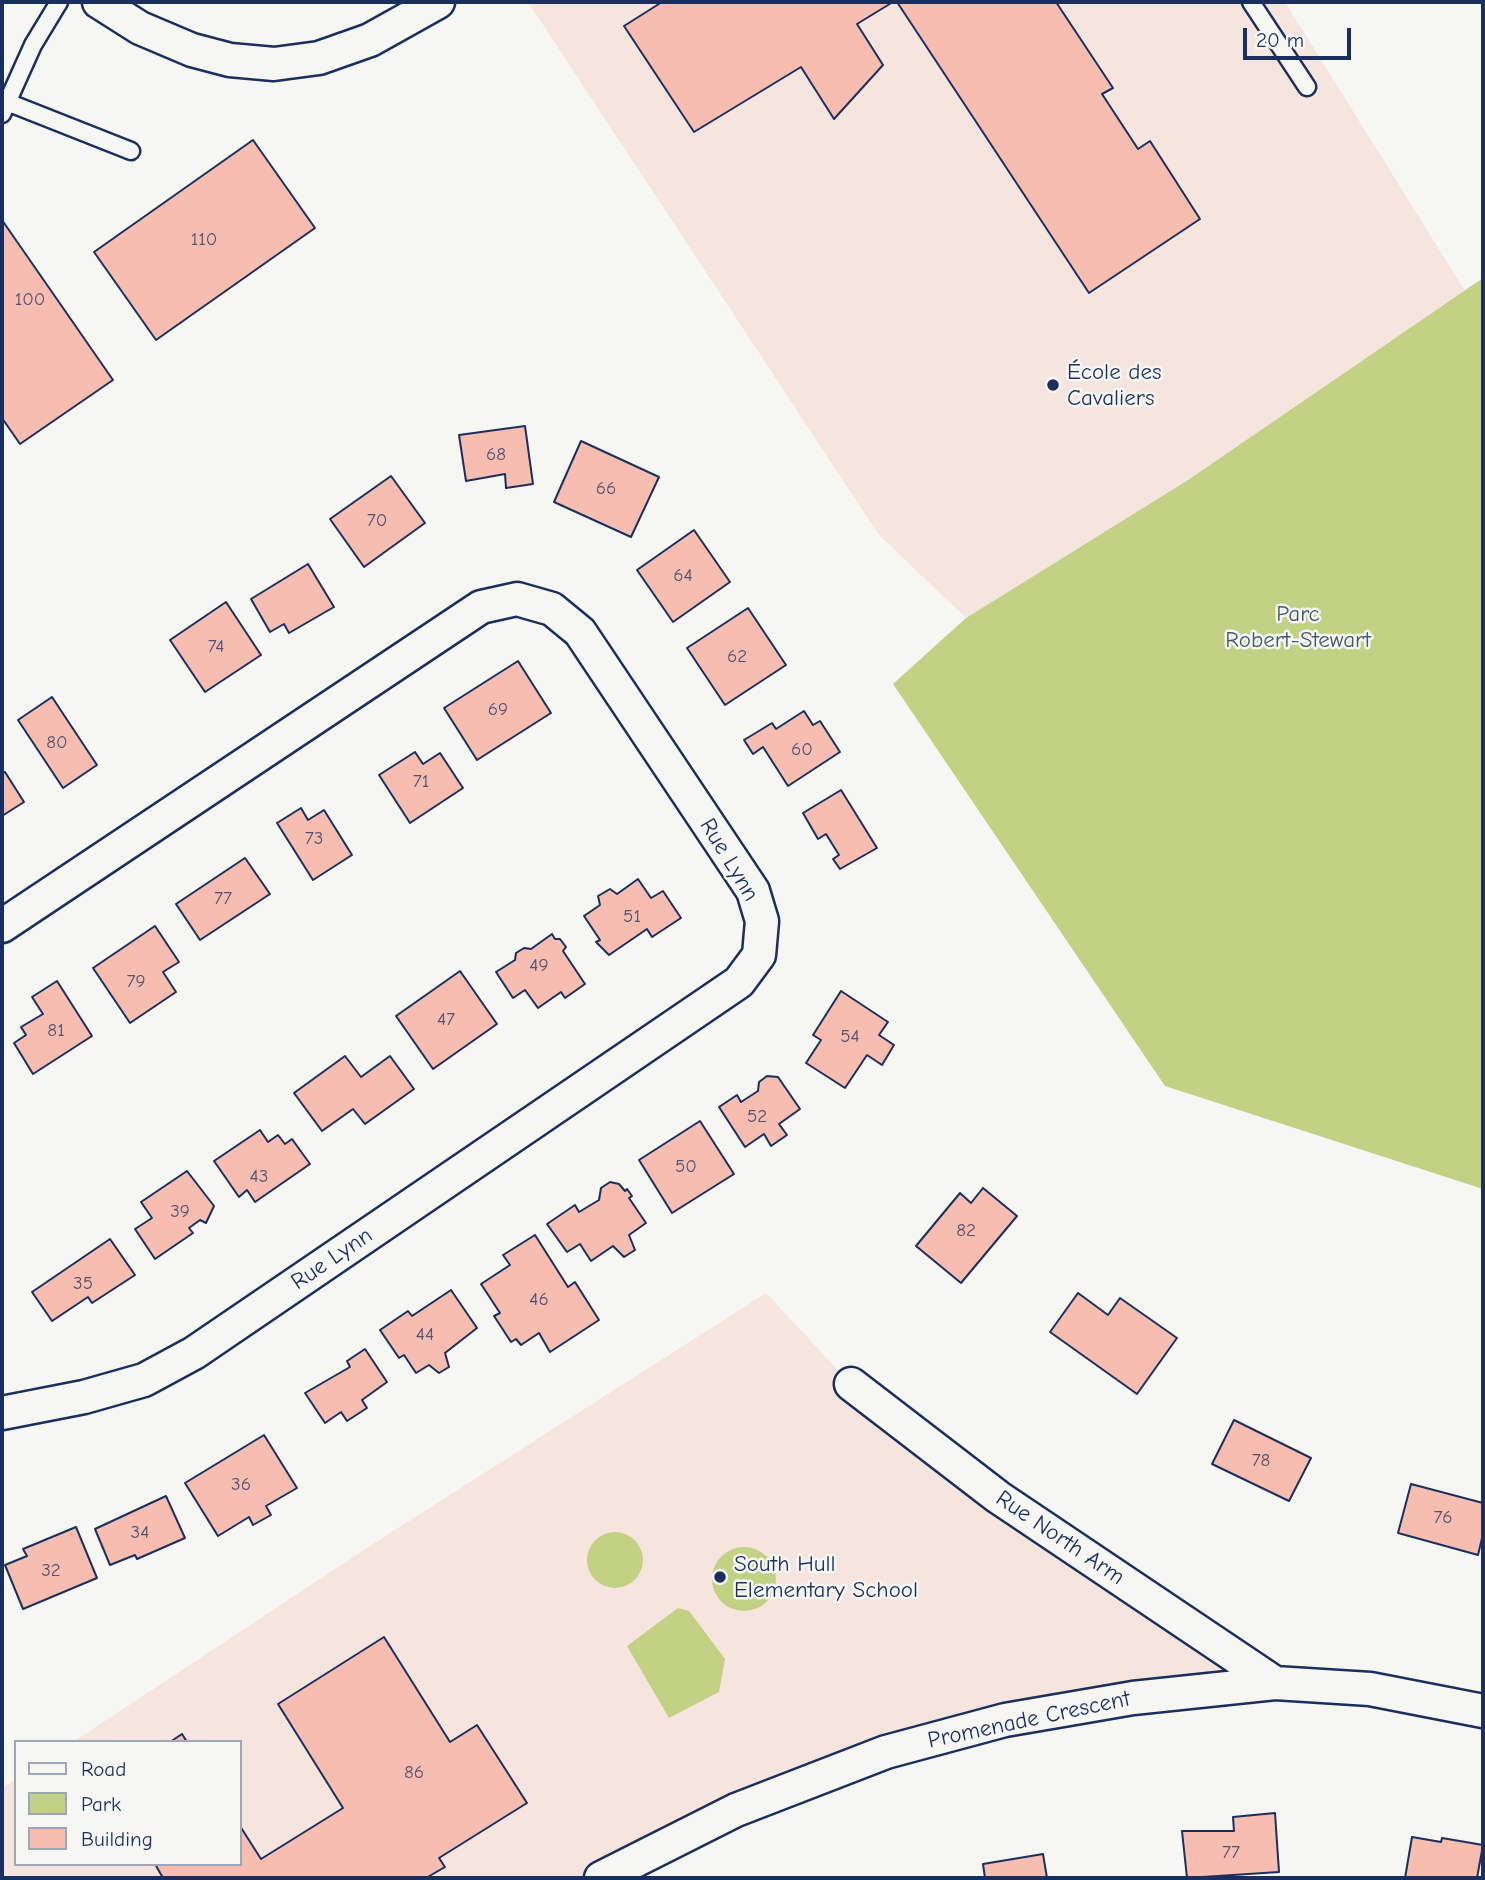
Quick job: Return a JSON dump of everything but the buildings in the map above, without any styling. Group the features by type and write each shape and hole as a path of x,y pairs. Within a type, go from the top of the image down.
{"street":[{"path":"99,2 140,28 192,50 230,60 274,64 318,58 370,40 438,2"},
{"name":"Rue Lynn","path":"2,926 481,607 517,599 552,609 580,632 753,891 762,921 759,955 739,982 194,1353 144,1380 84,1397 2,1413"},
{"name":"Rue North Arm","path":"852,1384 998,1497 1275,1683"},
{"name":"Promenade Crescent","path":"601,1878 736,1810 886,1752 1005,1720 1133,1698 1275,1683 1370,1689 1483,1711"}],"lane":[{"path":"60,2 33,45 5,108 131,151"},
{"path":"1251,2 1307,87"}],"shaded area":[{"name":"École des Cavaliers","path":"528,2 1285,2 1465,291 1188,480 966,618 879,535"},
{"name":"South Hull Elementary School","path":"766,1293 851,1384 1275,1683 1005,1720 601,1878 2,1878 2,1788 14,1780 14,1866 242,1866 242,1740 76,1740 373,1544"}],"green space":[{"name":"Parc Robert-Stewart","path":"1483,278 1483,1189 1165,1086 893,684 966,618 1188,480"},
{"path":"609,1532 621,1532 631,1536 639,1544 643,1560 639,1576 631,1584 621,1588 609,1588 599,1584 591,1576 587,1566 587,1554 591,1544 599,1536"},
{"path":"744,1547 767,1556 776,1579 767,1602 744,1611 721,1602 712,1579 721,1556"},
{"path":"678,1608 689,1611 725,1659 719,1692 669,1718 627,1646"}],"place":[{"name":"École des Cavaliers","path":"1053,385"},
{"name":"South Hull Elementary School","path":"720,1577"}]}
